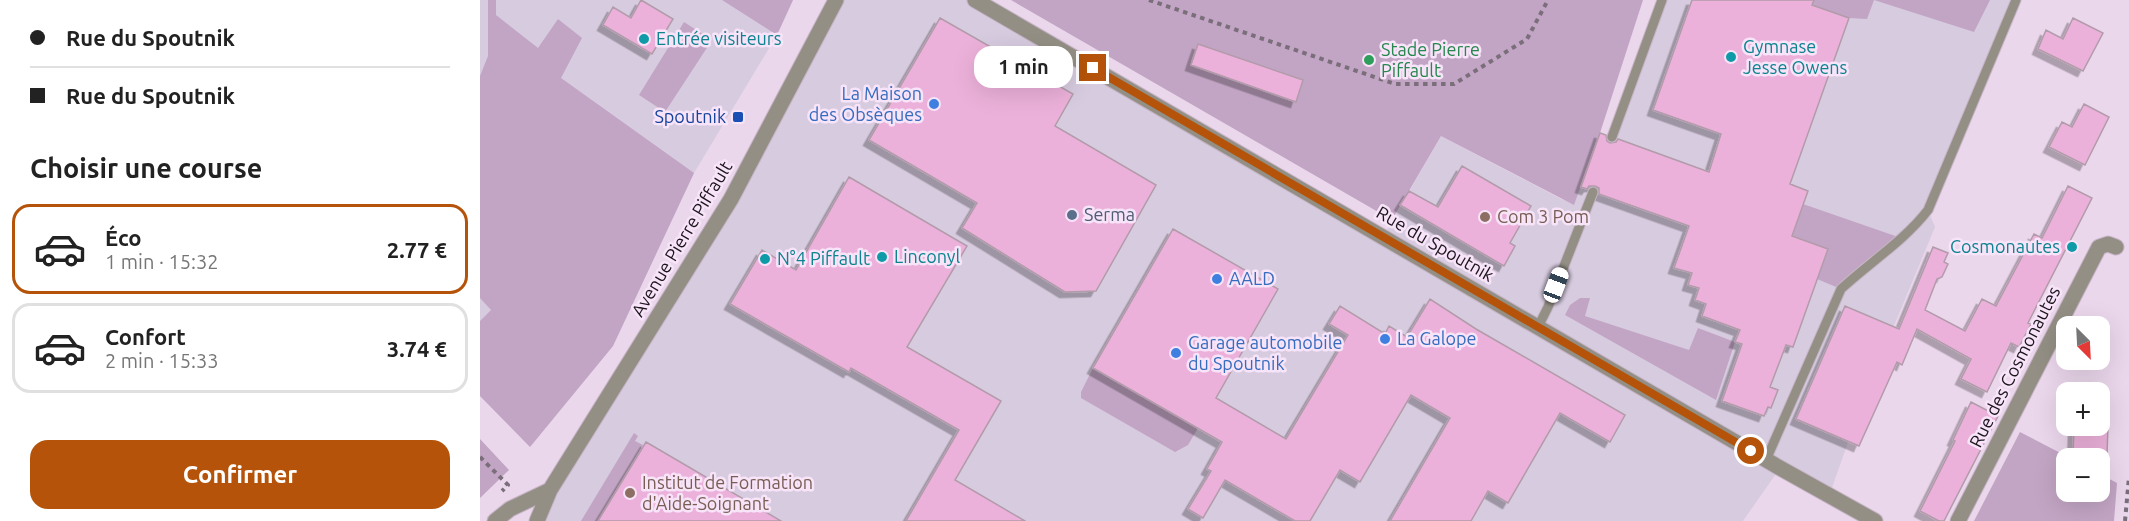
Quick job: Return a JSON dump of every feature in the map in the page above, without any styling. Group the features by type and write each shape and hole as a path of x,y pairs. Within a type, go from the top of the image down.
{"street":[{"name":"Avenue Pierre Piffault","path":"537,521 550,490 731,199 836,0"},
{"name":"Rue du Spoutnik","path":"975,0 1766,460 1875,521"},
{"name":"Rue des Cosmonautes","path":"1958,521 2099,248 2108,244 2116,247"},
{"path":"495,521 510,509 550,490"},
{"path":"499,521 510,509"}],"lane":[{"path":"1612,137 1662,0"},
{"path":"1766,460 1841,289 1913,229 1928,210 2016,0"},
{"path":"1538,327 1593,192"}],"path":[{"path":"1149,0 1395,84 1454,84 1527,39 1548,0"},
{"path":"480,457 508,485 501,492"},
{"path":"2125,521 2129,477"}],"shaded area":[{"path":"480,0 793,0 777,35 694,173 613,346 530,447 480,396"},
{"path":"488,0 496,0 496,15 538,48 558,19 582,38 561,78 694,173 613,346 530,447 480,396 480,321 491,310 480,298 480,76 488,56"},
{"path":"722,0 793,0 777,35"},
{"path":"836,0 975,0 1383,237 1441,136 1574,204 1600,133 1611,137 1662,0 2016,0 1928,210 1935,227 1862,403 1829,496 1780,468 1743,521 537,521 672,294"},
{"name":"Stade Pierre Piffault","path":"1011,0 1643,0 1574,205 1441,136 1392,220"},
{"path":"1814,0 1874,0 1867,19 1849,18 1812,5"},
{"path":"1874,0 1990,0 1974,32"},
{"path":"684,22 712,40 665,112 639,95"},
{"path":"1803,204 1901,238 1841,289 1817,279 1827,250 1792,236"},
{"path":"1580,298 1590,298 1585,316 1689,350 1698,328 1735,342 1716,400 1565,315 1570,305"},
{"path":"1093,368 1198,428 1188,445 1175,452 1081,398 1081,392"},
{"path":"2020,432 2056,451 2056,502 2110,502 2110,479 2117,483 2114,521 1974,521"},
{"path":"634,433 638,436 635,441 643,445 598,521 581,521"},
{"path":"480,439 509,470 480,498"}],"building":[{"name":"Entrée visiteurs","path":"641,0 673,19 652,54 603,25 613,7 631,18"},
{"path":"1692,0 1814,0 1812,5 1849,18 1790,184 1808,191 1792,236 1828,249 1793,347 1786,345 1770,387 1778,390 1771,408 1768,407 1764,416 1722,401 1742,344 1735,342 1740,330 1702,316 1706,304 1695,300 1699,288 1688,285 1692,273 1674,268 1689,226 1599,194 1599,188 1595,186 1589,186 1587,189 1581,187 1600,133 1606,135 1610,143 1618,139 1709,172 1721,134 1653,110"},
{"path":"940,18 1073,94 1055,126 1156,185 1096,291 1065,292 962,228 977,203 869,140"},
{"path":"2073,18 2103,33 2083,71 2038,49 2046,30 2063,39"},
{"path":"1198,44 1303,80 1296,102 1191,65"},
{"path":"2084,104 2109,117 2085,165 2049,147 2062,122 2072,127"},
{"path":"1462,166 1531,206 1510,243 1515,246 1504,266 1400,205 1409,191 1438,207"},
{"path":"849,177 967,246 907,347 1001,401 955,480 1025,521 906,521 959,430 851,368 849,372 730,304 762,250 796,270"},
{"path":"2068,186 2092,198 2028,323 2031,324 2019,347 2011,343 1987,392 1961,379 1971,359 1917,329 1902,365 1897,362 1859,446 1796,419 1845,306 1899,329 1933,247 1948,253 1944,262 1948,264 1942,277 1937,279 1925,310 1965,331 1982,299 1996,306 2034,234 2042,238"},
{"path":"1173,229 1278,289 1216,398 1286,439 1348,335 1329,324 1340,306 1385,334 1389,326 1407,337 1430,299 1476,329 1625,415 1610,442 1560,413 1508,503 1488,491 1471,521 1390,521 1450,418 1411,395 1360,482 1340,470 1310,521 1295,521 1225,480 1203,518 1188,509 1211,471 1207,469 1222,442 1093,368"},
{"path":"1971,402 1998,416 1944,521 1939,521 1920,511 1955,441 1953,440"},
{"path":"2074,436 2108,436 2107,448 2073,448"},
{"path":"646,442 781,521 598,521"}],"place":[{"name":"Entrée visiteurs","path":"644,39"},
{"name":"Gymnase Jesse Owens","path":"1731,57"},
{"name":"Stade Pierre Piffault","path":"1369,60"},
{"name":"La Maison des Obsèques","path":"934,104"},
{"name":"Spoutnik","path":"738,117"},
{"name":"Serma","path":"1072,215"},
{"name":"Com 3 Pom","path":"1485,217"},
{"name":"Cosmonautes","path":"2072,247"},
{"name":"Linconyl","path":"882,257"},
{"name":"N°4 Piffault","path":"765,259"},
{"name":"AALD","path":"1217,279"},
{"name":"La Galope","path":"1385,339"},
{"name":"Garage automobile du Spoutnik","path":"1176,353"},
{"name":"Institut de Formation d'Aide-Soignant","path":"630,493"}],"route":[{"path":"1093,68 1751,451"}]}
